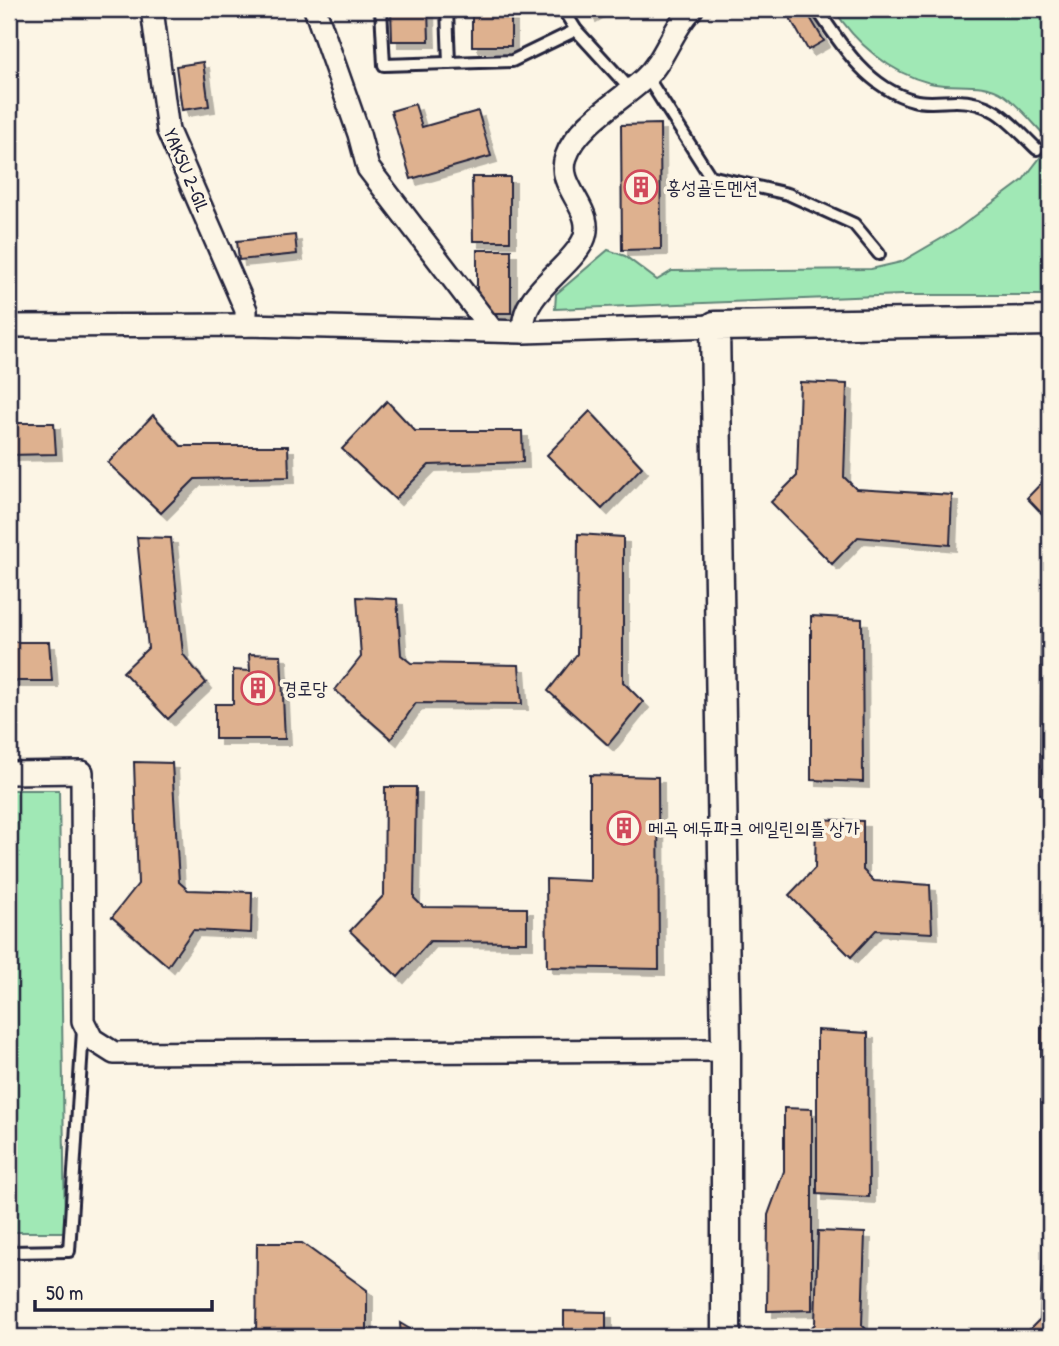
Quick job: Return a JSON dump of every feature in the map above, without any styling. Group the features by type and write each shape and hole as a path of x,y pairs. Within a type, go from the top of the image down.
{"street":[{"name":"YAKSU 2-GIL","path":"152,9 168,131 246,310 246,325"},
{"path":"315,9 359,134 368,168 492,330"},
{"path":"524,332 522,321 535,297 583,241 587,220 565,178 565,157 589,124 639,83 692,9"},
{"path":"9,326 246,325 524,332 1050,321"},
{"path":"715,326 726,1050 726,1337"},
{"path":"9,773 82,772 83,1021 92,1039 114,1053 726,1050"}],"lane":[{"path":"381,9 384,65 512,61 576,30"},
{"path":"447,9 449,63"},
{"path":"563,9 576,30 639,83 710,176 788,194 854,224 879,254"},
{"path":"817,9 846,53 880,84 914,101 965,101 999,111 1037,149"},
{"path":"9,1252 69,1251 83,1021"}],"green space":[{"path":"834,9 1050,9 1050,141 1016,105 995,90 930,83 901,72 863,45"},
{"path":"1050,145 1050,295 902,295 555,309 556,294 608,250 625,256 657,280 672,271 871,269 901,262 956,230 1022,181"},
{"path":"9,790 59,790 65,1232 9,1232"}],"building":[{"path":"391,9 428,9 429,41 392,41"},
{"path":"472,9 511,9 511,46 472,46"},
{"path":"586,9 602,9 590,16"},
{"path":"785,9 805,9 824,41 808,50"},
{"path":"203,62 209,106 182,110 176,66"},
{"path":"415,104 422,127 478,111 491,156 411,179 391,111"},
{"name":"홍성골든멘션","path":"660,124 661,249 622,250 621,125"},
{"path":"472,177 510,177 510,241 473,241"},
{"path":"295,235 297,254 239,260 237,241"},
{"path":"477,250 511,250 511,313 484,313 484,300 477,300"},
{"path":"800,382 847,384 844,477 856,489 952,495 950,545 858,537 832,564 771,502 797,476"},
{"path":"387,401 415,431 522,431 523,462 429,465 395,499 342,449"},
{"path":"590,411 642,467 602,509 547,455"},
{"path":"153,415 181,446 288,446 289,477 195,479 161,513 108,463"},
{"path":"9,423 54,423 56,454 9,455"},
{"path":"1050,474 1050,522 1027,498"},
{"path":"578,534 623,537 623,682 643,702 608,745 548,691 577,654"},
{"path":"137,537 171,538 183,654 206,683 168,719 123,672 148,648"},
{"path":"357,597 397,599 401,655 411,663 519,665 522,704 416,703 391,739 335,690 361,657"},
{"path":"811,616 862,619 863,782 811,780"},
{"path":"1041,630 1050,631 1050,794 1040,794"},
{"path":"9,642 49,642 52,681 9,681"},
{"name":"경로당","path":"249,654 281,655 285,739 215,739 215,704 233,704 233,670 250,671"},
{"path":"134,762 172,763 179,882 188,890 252,892 251,933 193,930 168,966 112,917 138,884"},
{"name":"메곡 에듀파크 에일린의뜰 상가","path":"590,775 658,777 659,969 547,967 546,879 590,881"},
{"path":"385,787 416,787 414,898 423,907 527,908 527,942 430,941 398,977 350,931 384,895"},
{"path":"816,819 863,821 863,870 874,881 930,885 932,933 876,930 851,957 789,895 815,868"},
{"path":"1041,1028 1050,1029 1050,1192 1041,1192"},
{"path":"817,1030 868,1033 869,1197 817,1194"},
{"path":"784,1108 812,1109 812,1310 767,1311 768,1215 784,1171"},
{"path":"1044,1225 1050,1226 1050,1337 1022,1337 1040,1319"},
{"path":"818,1231 865,1233 862,1325 874,1337 802,1337 815,1324"},
{"path":"257,1243 302,1243 367,1290 367,1337 256,1337"},
{"path":"564,1311 606,1312 606,1337 564,1337"},
{"path":"400,1323 423,1337 401,1337"}],"place":[{"name":"홍성골든멘션","path":"641,187"},
{"name":"경로당","path":"258,688"},
{"name":"메곡 에듀파크 에일린의뜰 상가","path":"624,828"}]}
